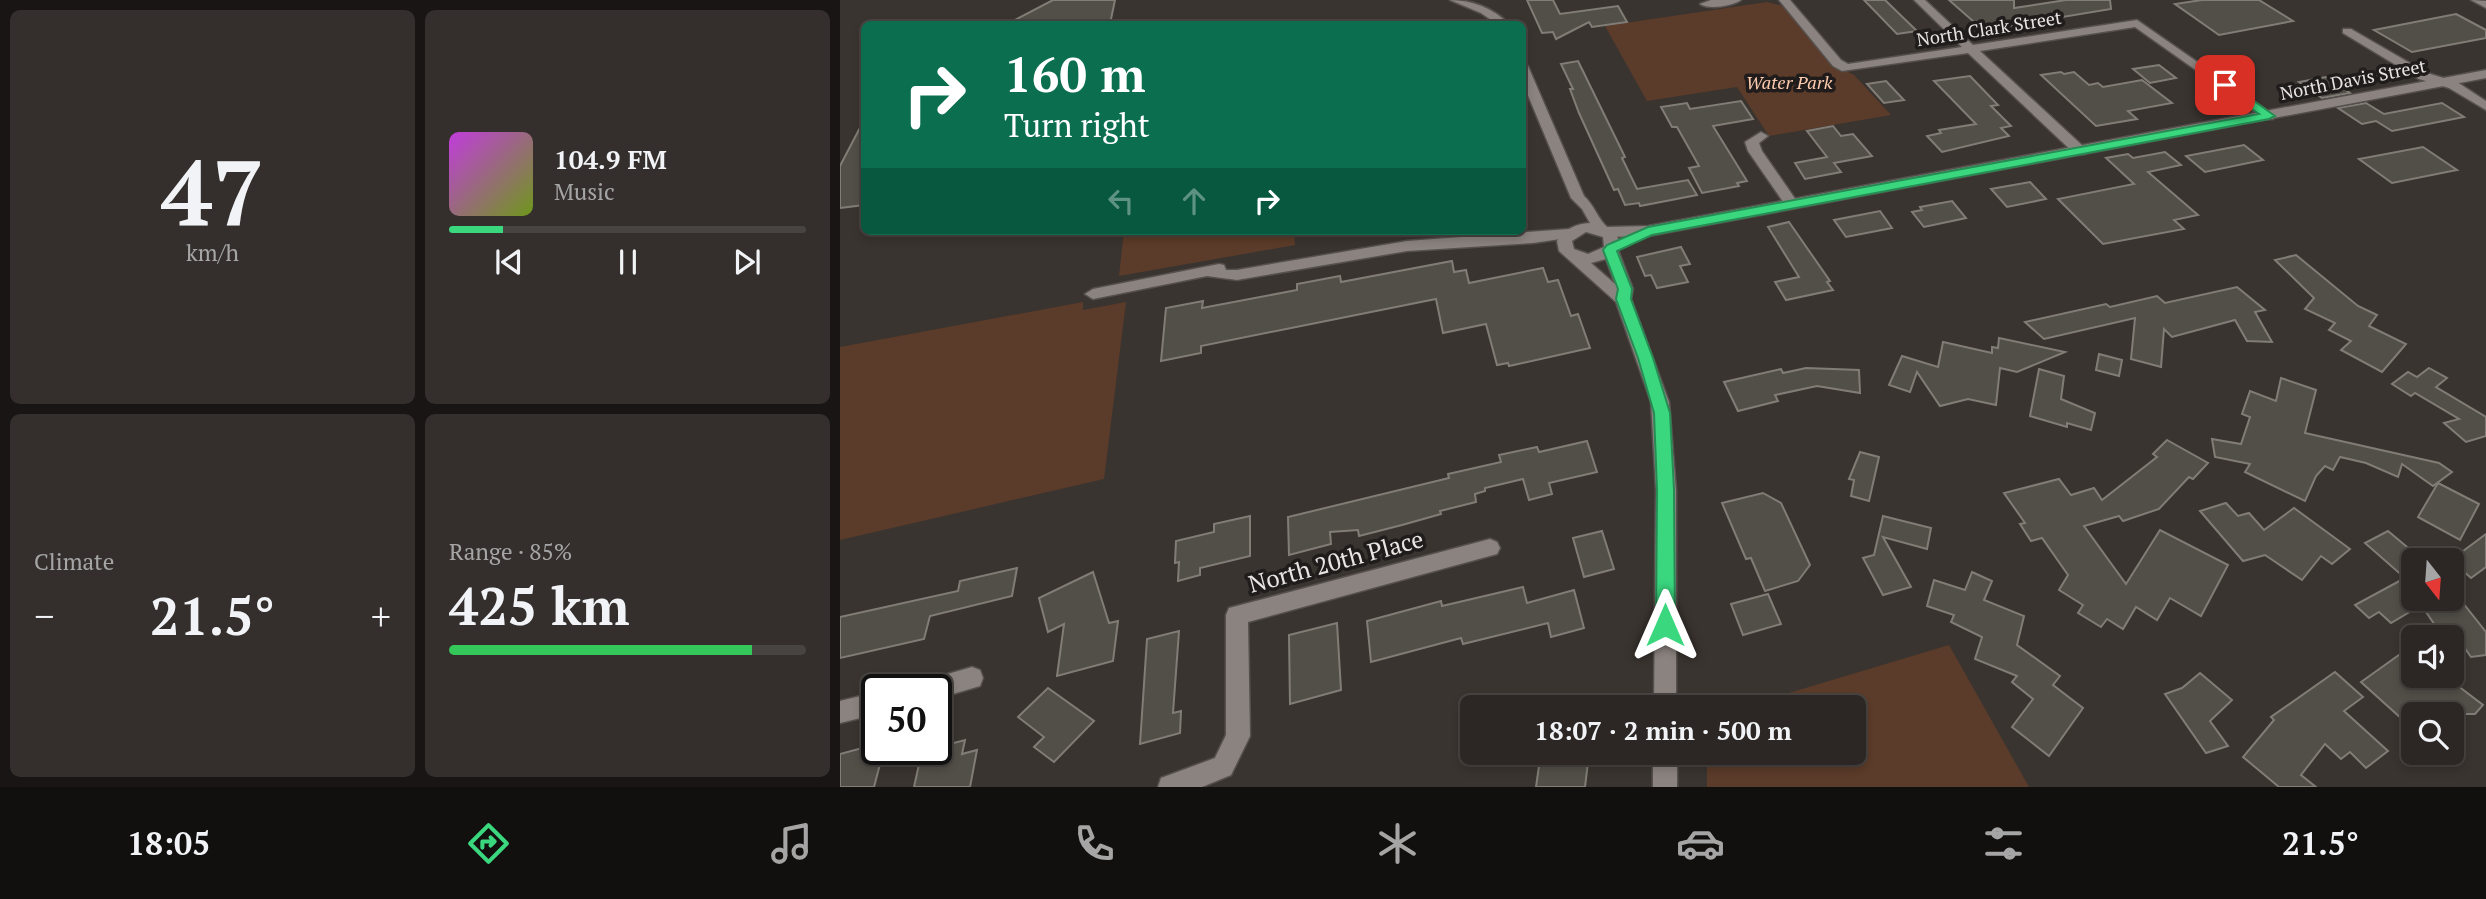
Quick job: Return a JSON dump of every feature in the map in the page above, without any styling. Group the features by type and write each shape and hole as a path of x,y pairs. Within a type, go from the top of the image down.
{"street":[{"path":"1455,0 1478,7 1498,21"},
{"path":"1705,4 1736,0"},
{"name":"North Clark Street","path":"1784,0 1837,63 1846,68 2137,23 2269,116"},
{"path":"1919,0 2080,151"},
{"path":"2476,0 2486,5"},
{"path":"2347,31 2423,76 2443,82 2486,106"},
{"name":"North Davis Street","path":"1648,231 2486,74"},
{"path":"1526,75 1578,198 1613,239 1611,249 1625,289 1623,299"},
{"path":"1761,136 1752,142 1755,151 1791,203"},
{"path":"1578,198 1577,216 1564,241 1570,254 1623,299 1646,358 1662,413 1666,490 1665,695"},
{"path":"1093,294 1209,272 1240,276 1267,268 1423,244 1536,240 1586,228 1604,231 1648,231"},
{"path":"1536,240 1570,254 1591,259 1648,231"},
{"name":"North 20th Place","path":"1170,787 1223,767 1238,736 1237,615 1490,548"},
{"path":"952,683 972,678"},
{"path":"840,712 861,707"},
{"path":"1665,765 1665,787"}],"green space":[{"name":"Water Park","path":"1767,2 1783,6 1833,64 1854,75 1891,115 1769,136 1737,87 1647,101 1605,26"},
{"path":"1124,235 1294,235 1295,245 1119,276"},
{"path":"1083,302 1083,310 1126,302 1104,479 840,540 840,347"},
{"path":"1949,645 2029,787 1707,787 1707,765 1866,765 1866,695 1782,695"}],"building":[{"path":"1053,0 1115,0 1111,21 1013,21"},
{"path":"1527,0 1553,0 1560,14 1618,6 1627,22 1592,27 1589,22 1556,39 1553,32 1542,33"},
{"path":"1864,0 1885,0 1917,31 1897,34"},
{"path":"1949,0 2014,0 2014,8 2066,0 2110,0 2111,9 1989,29 1980,21 1974,22"},
{"path":"2202,0 2259,0 2293,21 2219,35 2175,4"},
{"path":"2456,14 2486,30 2486,38 2412,52 2374,30"},
{"path":"1578,61 1625,157 1622,158 1637,189 1688,180 1697,195 1640,206 1639,203 1625,205 1618,189 1614,190 1579,113 1570,89 1573,89 1561,64"},
{"path":"2159,65 2176,78 2150,83 2133,69"},
{"path":"2074,72 2089,85 2098,83 2103,87 2142,80 2172,103 2128,111 2137,119 2096,126 2041,75"},
{"path":"1970,76 1998,105 1991,106 2011,126 2001,128 2009,136 1942,152 1927,136 1941,133 1939,130 1976,124 1934,81"},
{"path":"2326,77 2350,93 2322,98 2299,82"},
{"path":"1886,81 1904,100 1884,103 1867,84"},
{"path":"1741,101 1753,119 1713,126 1747,181 1737,183 1739,186 1702,193 1689,168 1699,166 1677,127 1672,127 1661,107 1687,103 1690,109"},
{"path":"2366,103 2384,114 2442,103 2464,117 2392,131 2376,121 2362,124 2338,108"},
{"path":"861,126 861,205 840,208 840,166"},
{"path":"1833,126 1841,136 1853,134 1872,156 1834,163 1841,172 1805,179 1795,163 1827,157 1807,131"},
{"path":"2244,145 2263,160 2205,172 2186,156"},
{"path":"2423,147 2457,170 2392,183 2359,159"},
{"path":"2165,152 2181,165 2148,172 2198,215 2174,220 2184,229 2103,244 2058,199 2134,184 2106,158 2128,154 2133,158"},
{"path":"2030,182 2046,199 2007,207 1991,189"},
{"path":"1952,201 1966,218 1924,227 1912,212 1922,210 1920,207"},
{"path":"1880,211 1892,228 1846,237 1834,220"},
{"path":"1789,222 1830,281 1827,282 1833,290 1786,300 1775,282 1799,277 1768,227"},
{"path":"1681,247 1690,264 1680,266 1688,282 1657,288 1651,275 1645,276 1637,257"},
{"path":"2296,255 2358,306 2377,315 2369,326 2406,344 2382,372 2341,350 2351,341 2329,330 2335,323 2305,309 2314,298 2275,260"},
{"path":"1452,261 1454,272 1466,270 1469,283 1543,268 1548,282 1558,280 1571,316 1578,314 1590,348 1509,366 1508,363 1497,365 1486,324 1443,333 1436,299 1201,346 1201,353 1161,361 1166,308 1203,301 1202,308 1297,290 1297,284 1340,276 1341,282"},
{"path":"2237,287 2265,310 2255,312 2272,342 2247,341 2235,320 2172,337 2164,329 2161,367 2131,359 2135,318 2044,339 2025,322 2106,304 2110,307 2157,296 2165,303"},
{"path":"1999,338 2065,352 2017,372 2000,368 1996,405 1968,399 1940,406 1917,372 1910,392 1889,385 1902,356 1938,367 1943,342 1992,353 1992,347 1998,348"},
{"path":"2099,354 2122,360 2119,376 2096,370"},
{"path":"1806,368 1859,370 1860,393 1817,386 1775,395 1778,401 1738,411 1724,382 1781,369 1783,373"},
{"path":"2429,368 2447,378 2436,387 2486,417 2486,436 2466,442 2444,423 2459,419 2415,393 2411,396 2392,384 2408,372 2417,377"},
{"path":"2039,369 2064,376 2061,399 2095,413 2091,430 2067,423 2067,427 2030,416"},
{"path":"2281,378 2316,390 2305,433 2439,463 2452,472 2433,486 2402,464 2398,477 2366,463 2340,457 2333,470 2325,466 2316,476 2305,501 2245,472 2250,464 2215,457 2212,439 2241,444 2250,417 2242,414 2250,391 2276,401"},
{"path":"2167,440 2208,463 2193,479 2189,477 2159,509 2123,521 2119,516 2084,526 2126,584 2160,530 2228,565 2201,616 2170,598 2157,620 2136,607 2123,629 2107,619 2101,627 2078,613 2083,605 2059,590 2068,575 2042,538 2031,541 2020,524 2025,523 2004,493 2059,479 2071,495 2094,488 2102,500 2157,457 2153,454"},
{"path":"1587,441 1597,472 1549,483 1552,494 1529,500 1523,479 1485,488 1485,491 1475,494 1476,502 1402,525 1359,536 1358,530 1330,532 1331,544 1289,555 1288,517 1449,478 1448,474 1501,462 1499,455 1537,447 1539,452"},
{"path":"1860,452 1879,457 1869,501 1851,496 1854,480 1849,479"},
{"path":"2438,483 2479,504 2460,540 2418,517"},
{"path":"1763,493 1781,503 1810,565 1798,581 1765,591 1751,558 1746,559 1722,503"},
{"path":"2226,503 2238,516 2249,513 2264,530 2294,508 2350,549 2332,564 2321,556 2302,580 2265,555 2243,561 2200,511"},
{"path":"1250,516 1250,556 1200,568 1200,575 1178,581 1176,541 1214,532 1214,524"},
{"path":"1883,516 1931,528 1927,549 1883,537 1911,587 1883,595 1863,558 1874,555"},
{"path":"1602,531 1614,569 1584,577 1573,538"},
{"path":"2388,531 2408,548 2401,548 2401,574 2365,543"},
{"path":"2486,534 2486,567 2471,578 2464,572 2464,550"},
{"path":"1017,568 1012,596 930,616 924,639 840,658 840,617 958,591 960,581"},
{"path":"1093,572 1109,623 1118,621 1113,661 1057,676 1064,624 1048,632 1039,598"},
{"path":"1972,572 1992,581 1984,600 2024,616 2017,645 2060,676 2053,685 2083,708 2049,756 2012,727 2033,699 2012,682 2017,676 1975,659 1982,637 1951,622 1954,615 1927,606 1934,580 1965,590"},
{"path":"2401,580 2401,611 2411,611 2391,623 2379,612 2369,618 2355,605"},
{"path":"1523,587 1527,603 1574,590 1584,628 1551,637 1548,623 1463,644 1461,638 1371,662 1367,621 1441,601 1442,606"},
{"path":"1768,594 1781,624 1743,635 1731,604"},
{"path":"2464,604 2486,632 2486,655 2471,657 2464,647 2464,625 2435,625 2425,611 2464,611"},
{"path":"1337,623 1341,690 1290,704 1289,635"},
{"path":"1179,631 1173,713 1181,711 1180,733 1140,744 1147,639"},
{"path":"2401,654 2401,688 2461,688 2483,705 2475,714 2464,714 2464,702 2401,702 2401,718 2361,682"},
{"path":"2335,672 2363,697 2344,711 2388,751 2366,768 2350,752 2341,759 2325,744 2301,775 2316,787 2279,787 2243,757 2274,720 2271,717"},
{"path":"2200,673 2232,700 2210,721 2228,746 2206,753 2165,694 2182,688"},
{"path":"1048,688 1094,721 1054,762 1034,747 1044,737 1018,717"},
{"path":"965,740 962,754 977,750 970,787 914,787 919,765 952,765 952,743"},
{"path":"861,748 861,765 880,765 874,787 840,787 840,754"},
{"path":"1539,765 1588,765 1585,787 1536,787"}],"route":[{"path":"1665,625 1666,490 1662,413 1646,358 1623,299 1625,289 1611,248 1648,231 2269,116 2225,85"}]}
